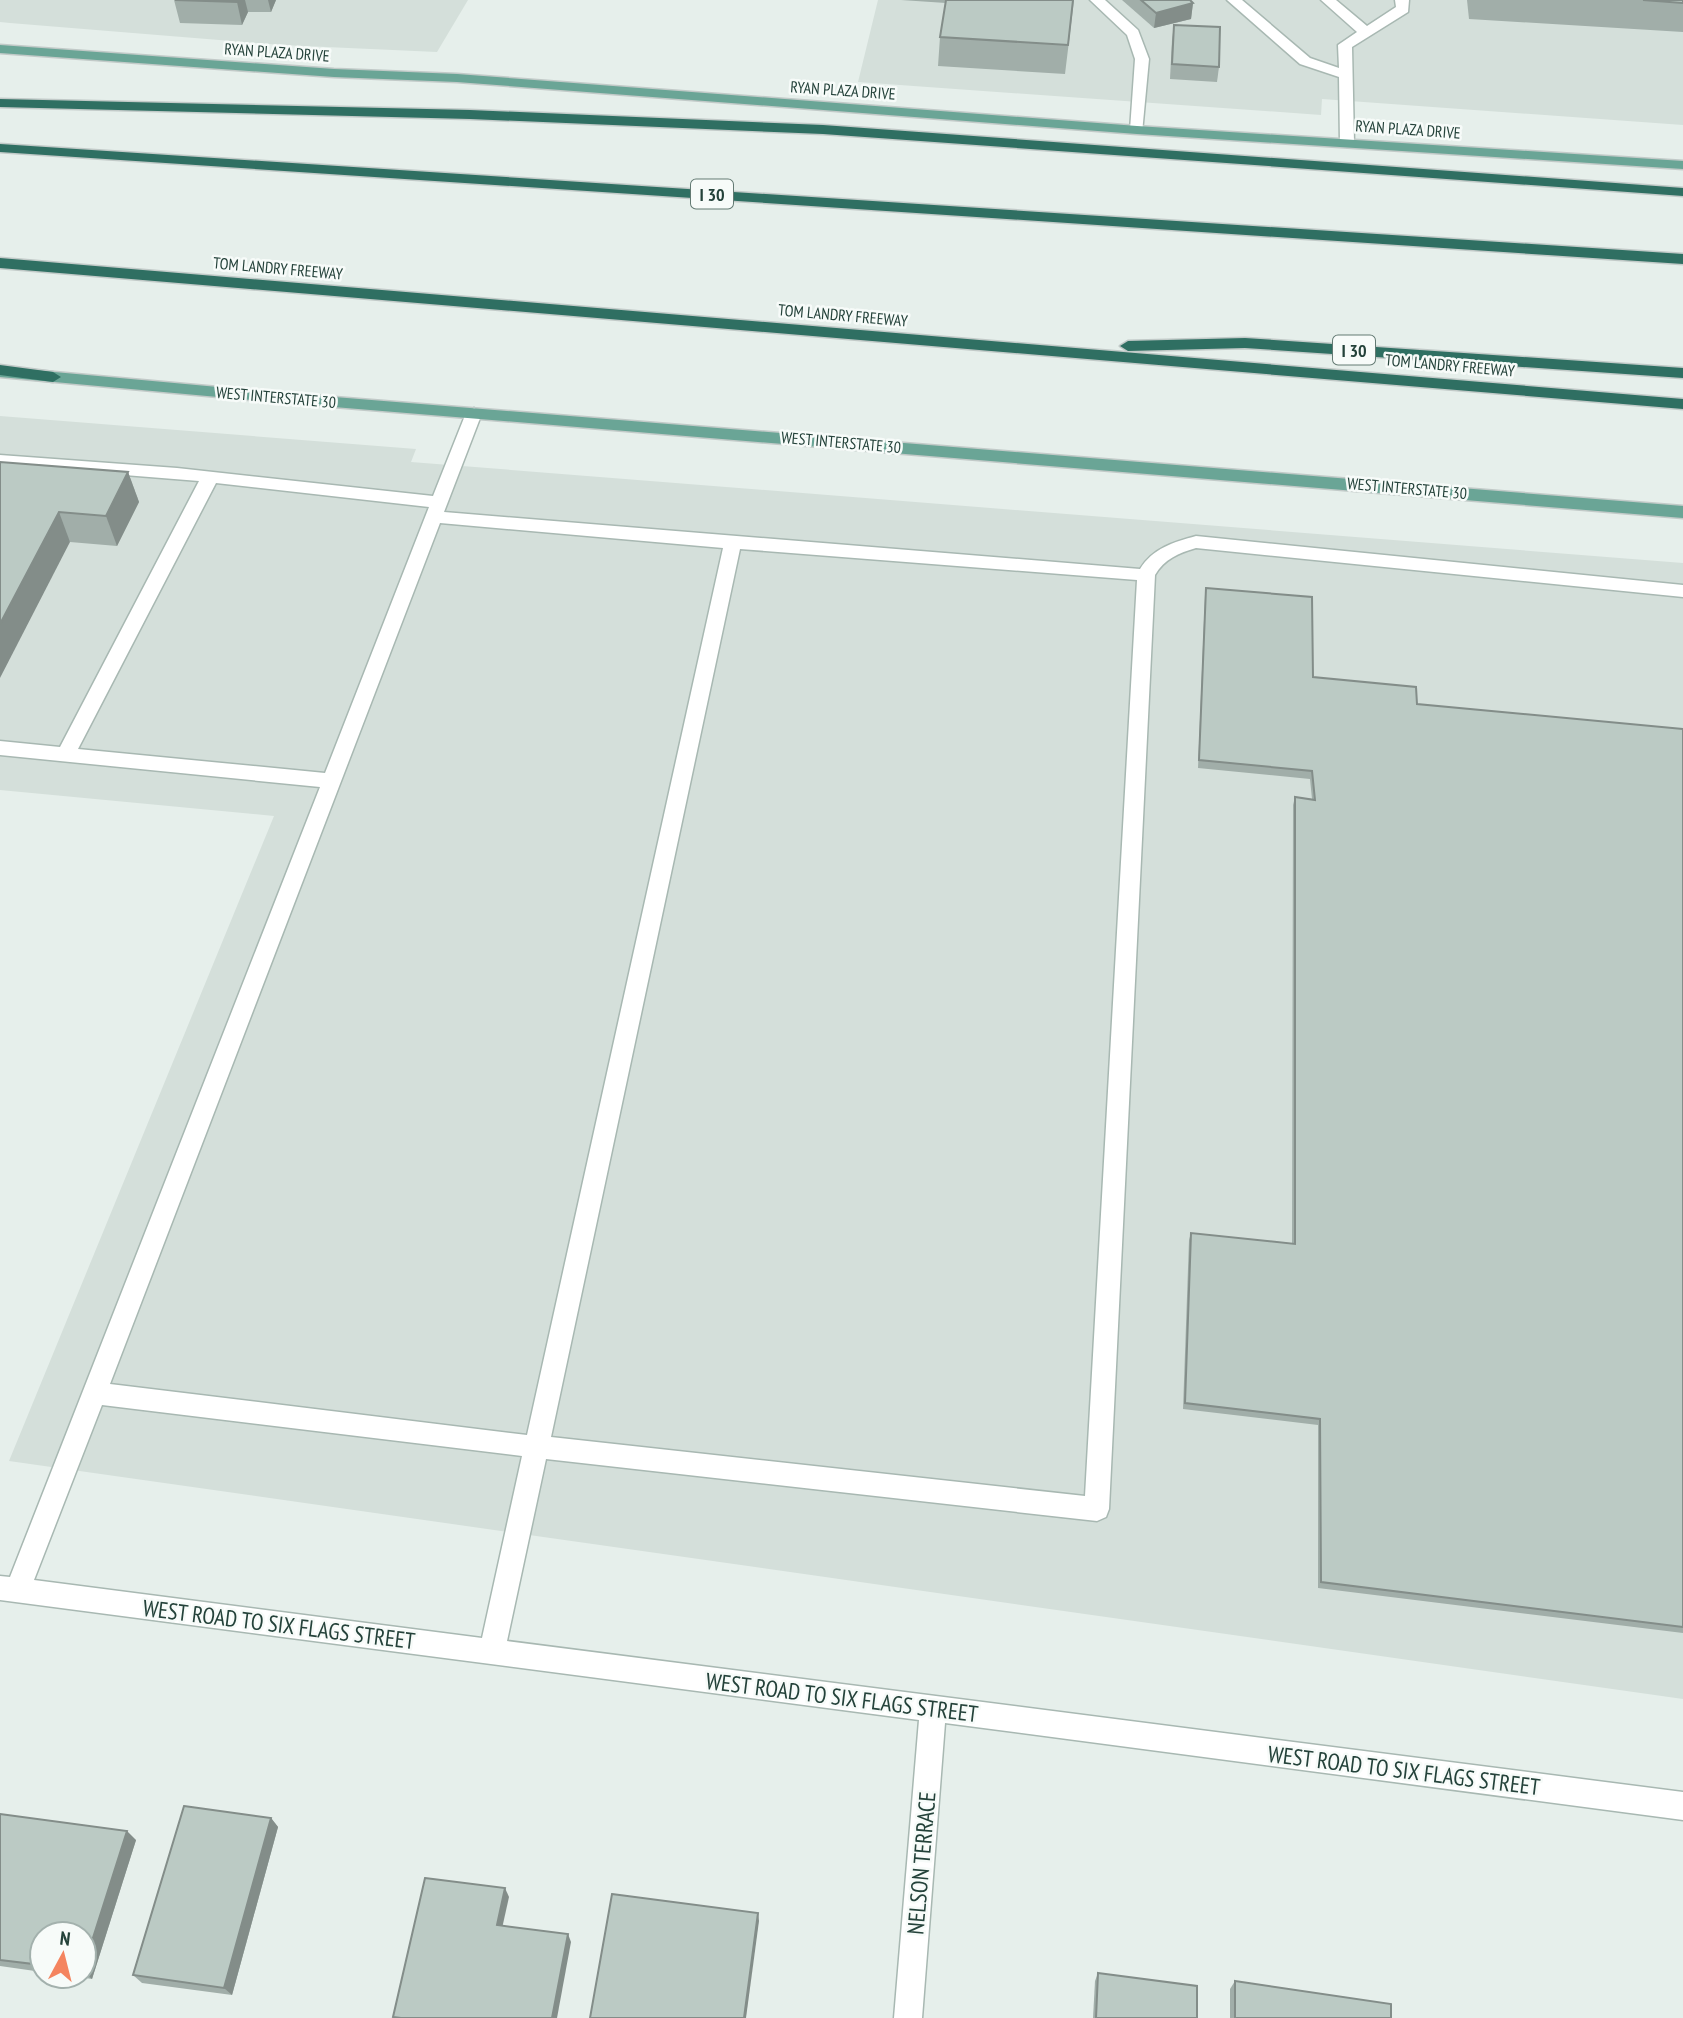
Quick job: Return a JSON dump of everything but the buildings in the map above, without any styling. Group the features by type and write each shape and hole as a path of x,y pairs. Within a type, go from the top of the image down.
{"highway":[{"path":"0,103 371,112 937,137 1683,192"},
{"name":"I 30","path":"0,148 1683,259"},
{"name":"TOM LANDRY FREEWAY","path":"0,263 1683,404"},
{"name":"I 30","path":"1024,349 1245,343 1683,373"}],"main road":[{"name":"RYAN PLAZA DRIVE","path":"0,49 334,73 457,78 1137,130 1683,165"},
{"name":"WEST INTERSTATE 30","path":"0,371 474,413 1683,512"}],"street":[{"path":"1097,0 1133,33 1142,59 1137,130"},
{"path":"1234,0 1304,61 1346,75"},
{"path":"1328,0 1366,32"},
{"path":"1348,143 1345,45 1403,9 1402,0"},
{"path":"9,1589 94,1393 474,413"},
{"path":"0,460 210,477 437,510 733,542 1146,575"},
{"path":"65,755 210,477"},
{"path":"492,1651 733,542"},
{"path":"94,1393 537,1447 1097,1509 1146,575 1149,567 1172,548 1196,542 1683,591"},
{"path":"0,748 332,781"},
{"name":"WEST ROAD TO SIX FLAGS STREET","path":"9,1589 1683,1806"},
{"name":"NELSON TERRACE","path":"908,2018 933,1709"}],"shaded area":[{"path":"0,0 468,0 437,52 282,45 0,22"},
{"path":"878,0 1683,0 1683,125 1322,99 1321,115 858,82"},
{"path":"0,416 416,449 411,462 1683,563 1683,1699 9,1461 274,816 0,790"}]}
